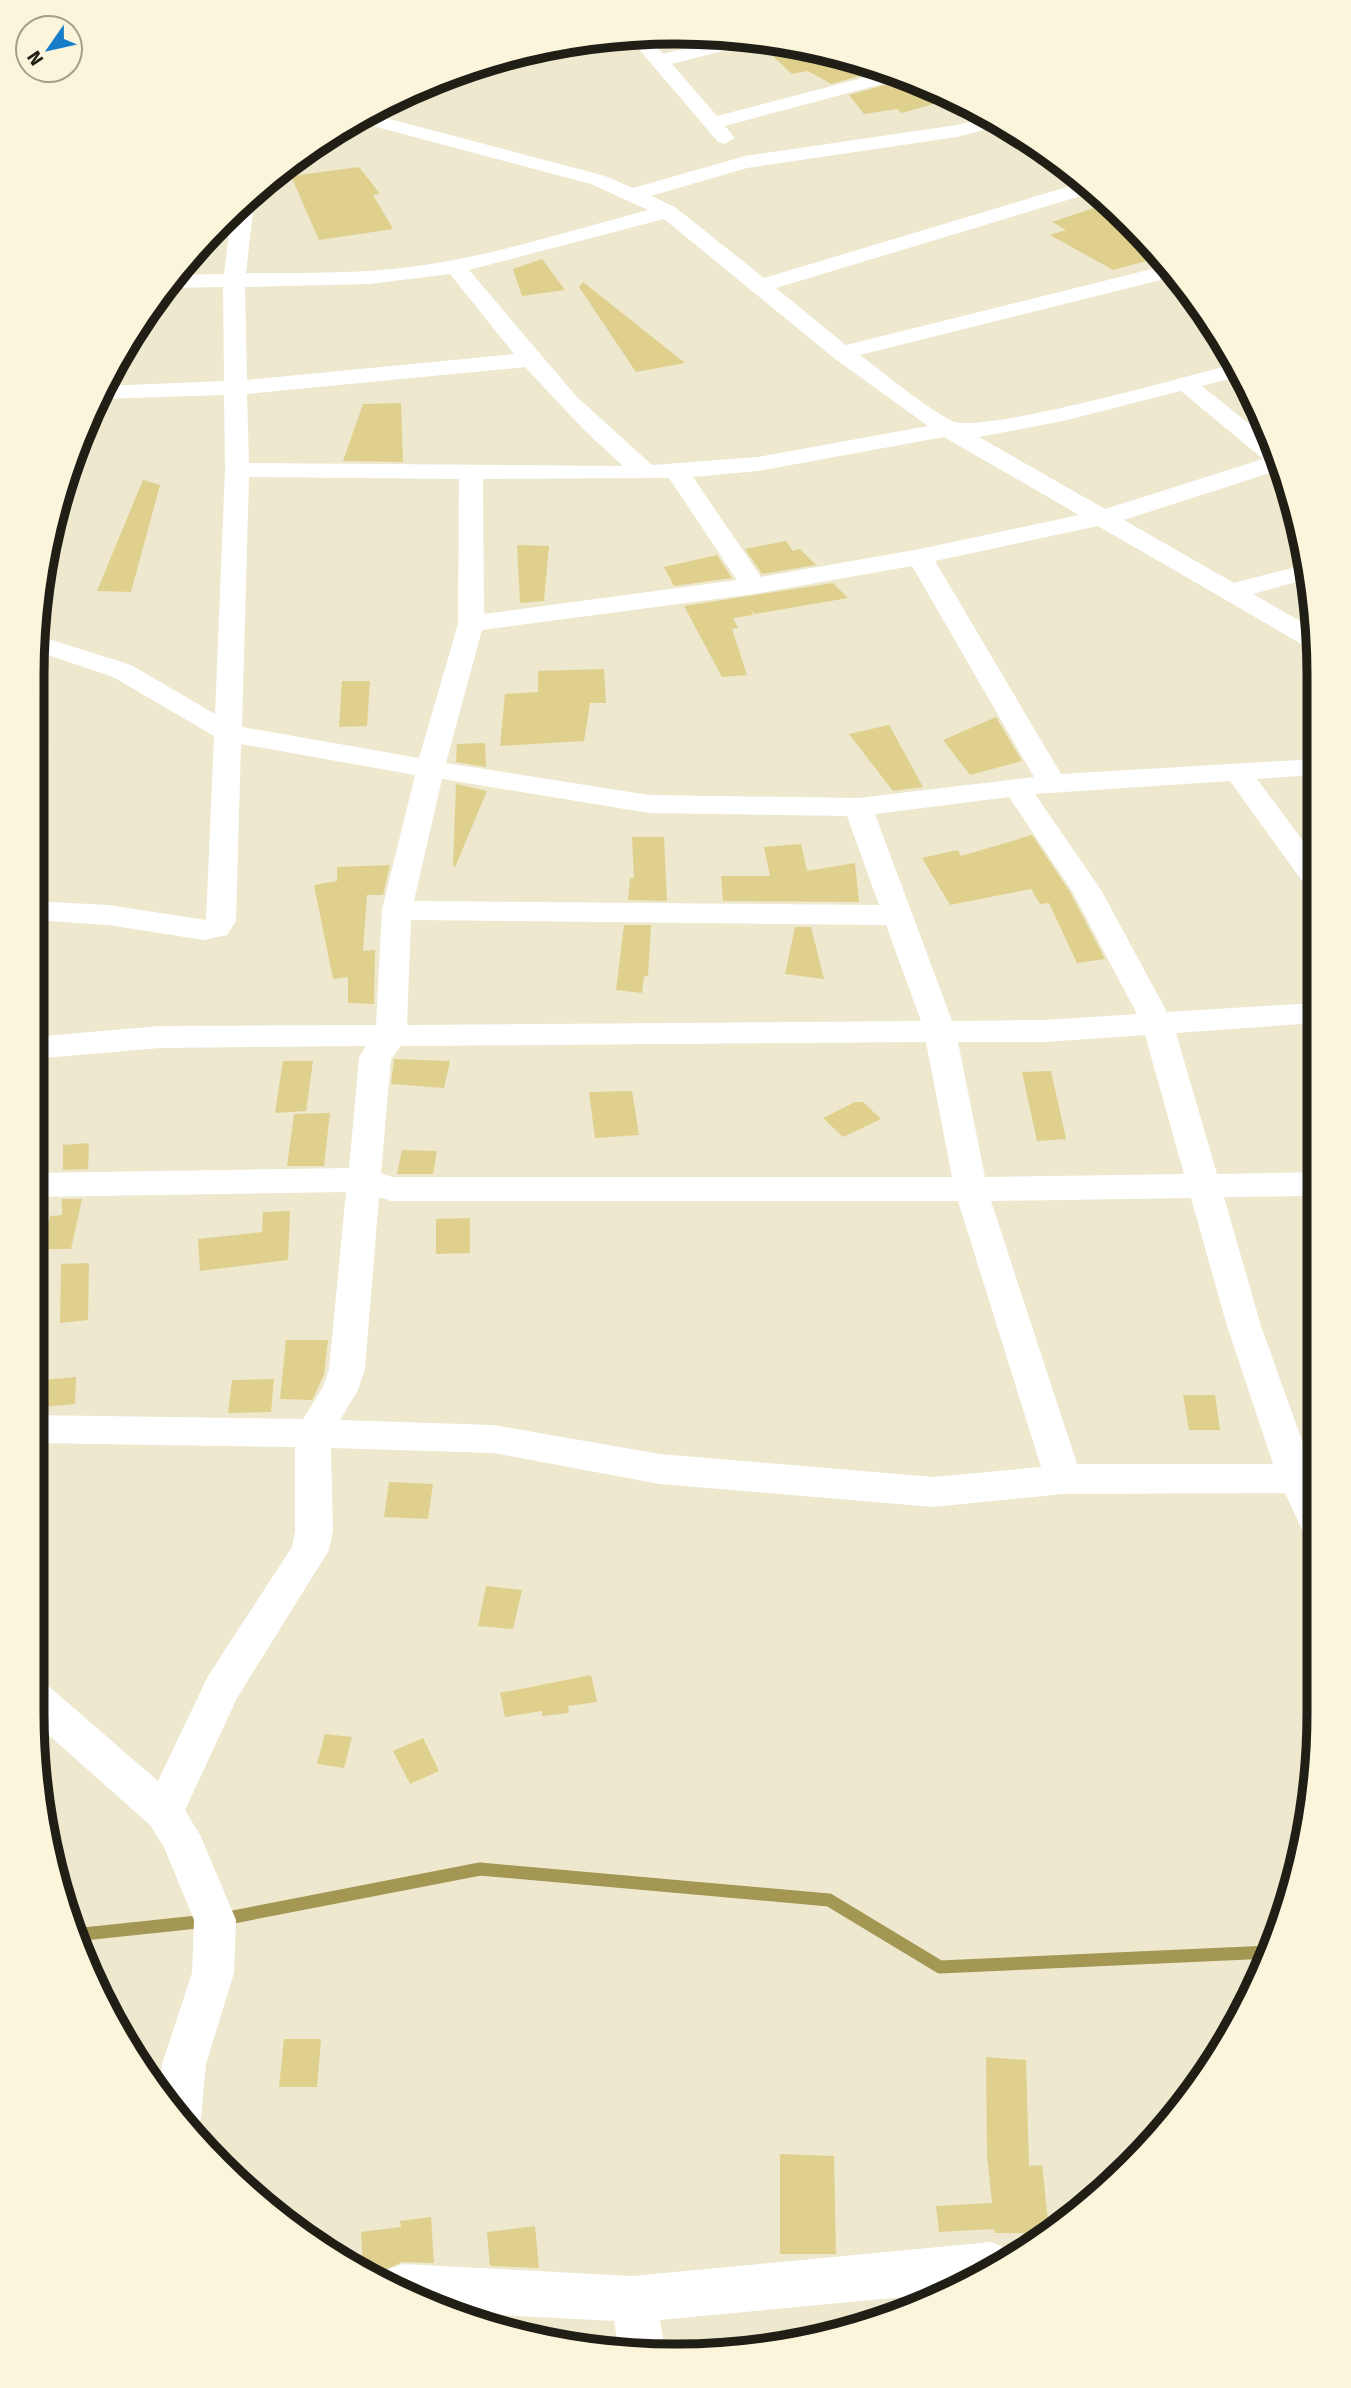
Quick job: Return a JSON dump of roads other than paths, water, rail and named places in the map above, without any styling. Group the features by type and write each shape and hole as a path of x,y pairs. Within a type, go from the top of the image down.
{"street":[{"path":"645,45 745,162"},
{"path":"659,61 721,45"},
{"path":"712,123 883,79"},
{"path":"374,120 567,171 633,194 668,211 842,353 948,429 1306,635"},
{"path":"633,194 745,162 957,131 984,124"},
{"path":"761,286 1078,190"},
{"path":"182,281 234,278 358,279 455,266 668,211"},
{"path":"44,912 107,915 204,930 216,928 221,921 237,470 234,278 241,218"},
{"path":"455,266 527,360 613,446 646,473"},
{"path":"842,353 1162,273"},
{"path":"111,393 235,388 527,360"},
{"path":"237,470 646,473 798,458 948,429 981,430 1229,372"},
{"path":"1186,384 1264,447"},
{"path":"471,624 754,586 920,557 1132,511 1271,464"},
{"path":"676,470 754,586"},
{"path":"164,1812 222,1688 310,1550 314,1531 313,1433 340,1391 347,1369 375,1057 379,1047 391,1037 397,910 430,770 471,624 471,471"},
{"path":"920,557 1052,783"},
{"path":"1230,592 1299,574"},
{"path":"45,645 122,671 228,733 430,770 649,804 858,807 1052,783 1307,768"},
{"path":"1238,772 1307,867"},
{"path":"44,1429 493,1439 660,1469 883,1490 933,1492 1063,1479 1307,1478 1244,1326 1201,1184 1158,1024 1086,890 1016,787"},
{"path":"858,807 940,1032 971,1189 1063,1479"},
{"path":"397,910 896,915"},
{"path":"44,1047 147,1038 1045,1031 1307,1014"},
{"path":"44,1185 363,1180 391,1189 971,1189 1307,1184"},
{"path":"44,1707 164,1812 180,1837 215,1920 212,1973 184,2064 180,2104"},
{"path":"415,2288 633,2300 979,2266"},
{"path":"633,2300 641,2343"}],"waterway":[{"path":"223,1919 480,1869 829,1900 940,1967 1260,1952"},
{"path":"84,1934 207,1921"}]}
